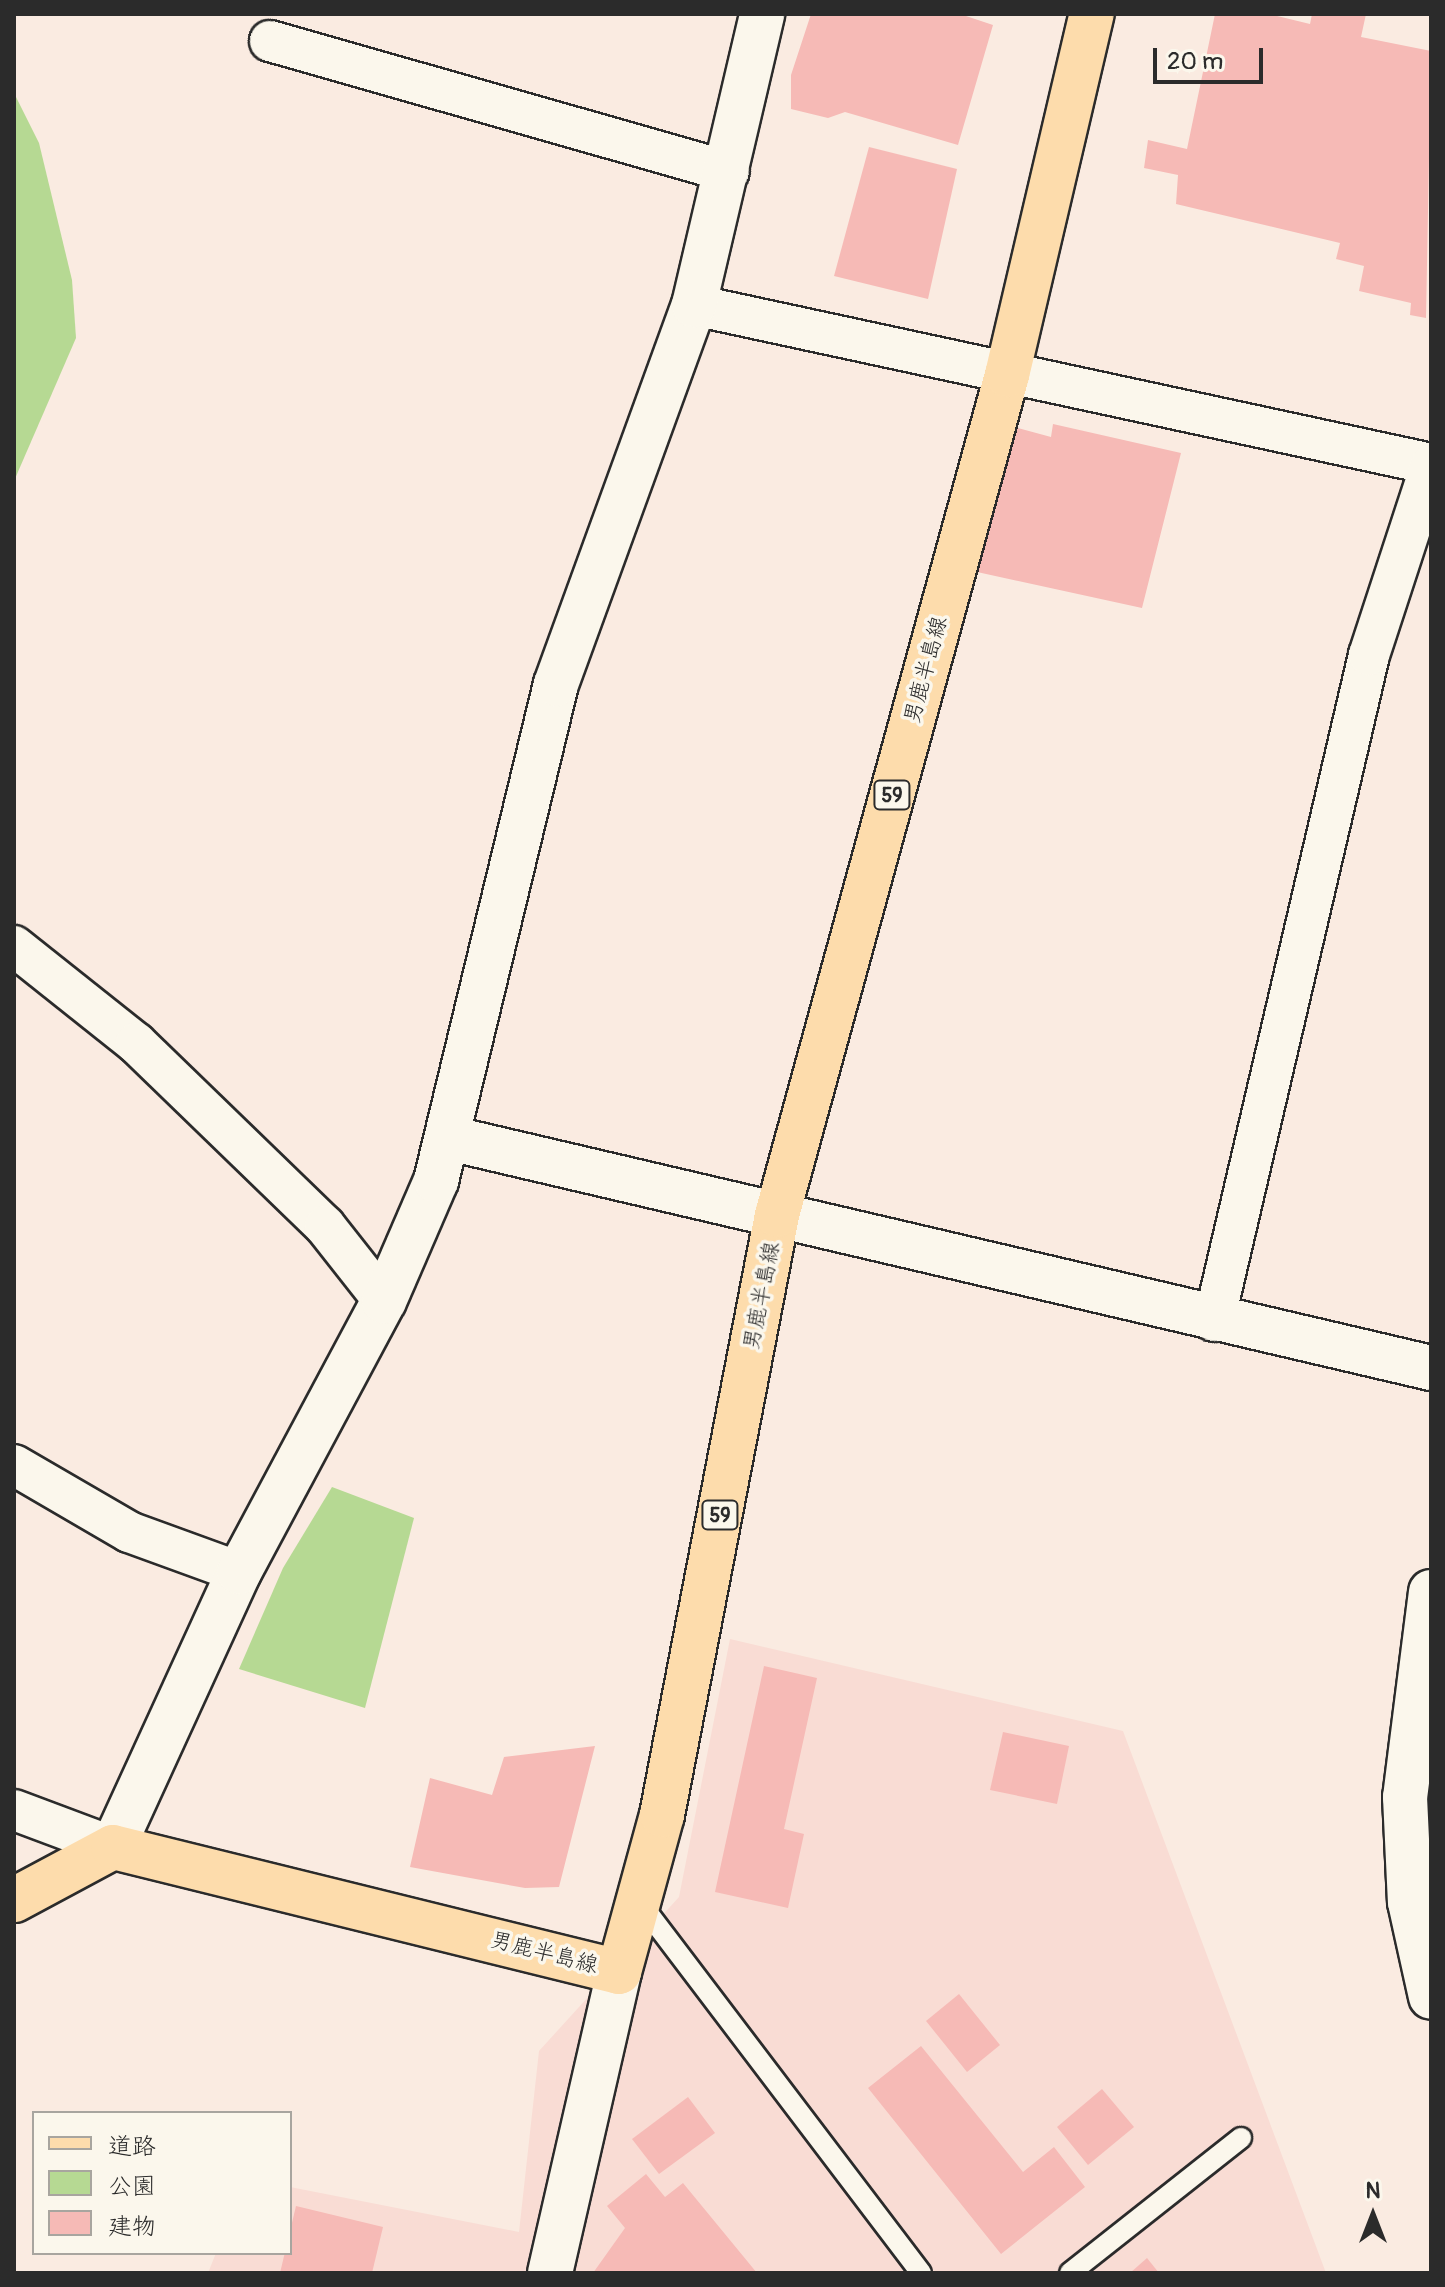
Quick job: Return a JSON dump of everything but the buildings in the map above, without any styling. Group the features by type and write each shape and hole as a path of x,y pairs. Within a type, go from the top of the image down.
{"main road":[{"name":"男鹿半島線","path":"113,1847 619,1972 641,1904 777,1215 1007,375 1092,14"},
{"path":"14,1900 113,1847"}],"street":[{"path":"14,1810 113,1847 239,1572 384,1301 449,1138 556,684 694,305 729,172 762,14"},
{"path":"270,41 729,172"},
{"path":"694,305 1007,375 1431,464 1369,655 1214,1321"},
{"path":"14,946 136,1043 325,1226 384,1301"},
{"path":"449,1138 1214,1321 1431,1368"},
{"path":"14,1465 129,1532 239,1572"},
{"path":"1431,1592 1405,1797 1410,1902 1431,1997"},
{"path":"550,2273 619,1972"}],"lane":[{"path":"641,1904 921,2273"},
{"path":"1070,2273 1241,2138"}],"shaded area":[{"path":"730,1639 1123,1731 1326,2273 208,2273 215,2255 292,2255 292,2187 519,2232 539,2051 679,1897"}],"green space":[{"path":"14,93 39,143 72,280 76,338 14,481"},
{"path":"332,1487 414,1518 365,1708 239,1669 283,1568"}]}
